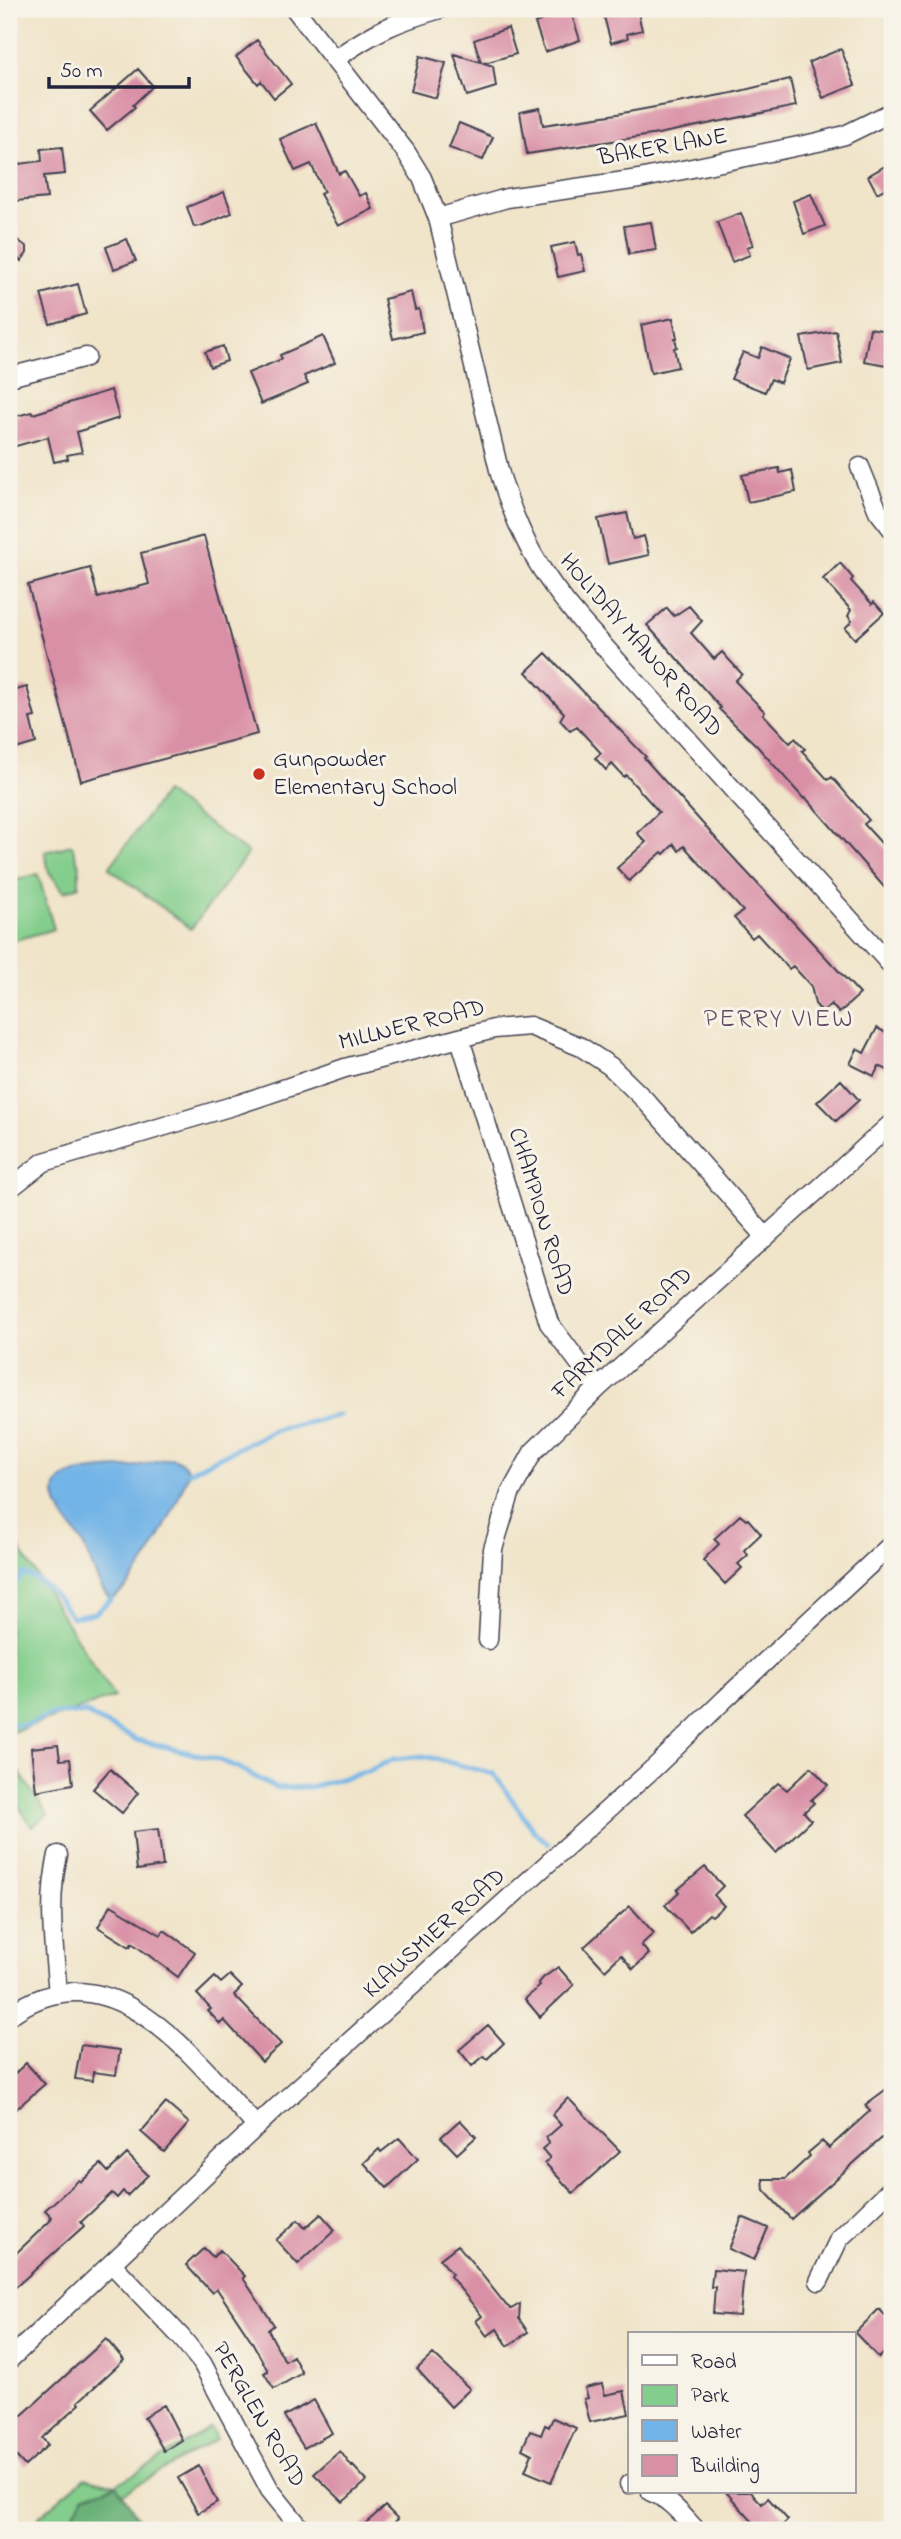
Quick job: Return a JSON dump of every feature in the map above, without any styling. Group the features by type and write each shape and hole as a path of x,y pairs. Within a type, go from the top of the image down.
{"street":[{"name":"HOLIDAY MANOR ROAD","path":"295,9 406,152 422,178 438,218 510,508 535,561 553,590 892,966"},
{"path":"335,59 380,29 397,21 440,9"},
{"name":"BAKER LANE","path":"438,218 507,198 639,179 818,142 845,135 892,112"},
{"path":"9,377 86,357"},
{"path":"860,467 878,511 892,529"},
{"name":"MILLNER ROAD","path":"9,1189 44,1162 239,1104 345,1068 494,1029 530,1027 580,1048 610,1066 645,1100 766,1237"},
{"name":"CHAMPION ROAD","path":"460,1039 549,1323 598,1388"},
{"name":"FARMDALE ROAD","path":"488,1640 493,1549 510,1494 533,1452 598,1388 892,1123"},
{"name":"KLAUSMIER ROAD","path":"9,2360 257,2127 656,1766 892,1544"},
{"path":"58,1855 51,1893 58,1994"},
{"path":"9,2016 58,1994 100,1995 137,2009 158,2023 186,2049 257,2127"},
{"path":"819,2281 839,2239 892,2188"},
{"name":"PERGLEN ROAD","path":"112,2264 202,2363 270,2490 302,2530"},
{"path":"657,2494 696,2530"}],"green space":[{"path":"165,792 248,853 191,929 109,868"},
{"path":"72,845 79,866 79,886 64,892 49,872 45,852"},
{"path":"38,874 54,929 9,942 9,882"},
{"path":"18,1546 114,1697 9,1733 9,1555"},
{"path":"9,1757 48,1815 32,1826 9,1792"},
{"path":"211,2428 216,2439 120,2495 140,2530 40,2530 39,2516 85,2477 116,2485"},
{"path":"117,2485 146,2530 68,2530 74,2512 85,2495"}],"water":[{"path":"173,1458 184,1464 189,1472 176,1504 146,1560 123,1590 111,1599 101,1587 85,1548 59,1507 55,1494 57,1485 73,1474 131,1467"}],"building":[{"path":"570,9 580,40 545,52 535,23"},
{"path":"602,9 637,9 642,30 627,34 628,38 611,43"},
{"path":"508,28 516,54 484,63 493,66 496,87 467,96 454,54 481,62 474,40"},
{"path":"257,40 291,84 274,98 261,81 258,84 236,57"},
{"path":"841,49 855,85 823,98 809,62"},
{"path":"420,56 446,63 436,98 411,91"},
{"path":"138,69 153,86 133,105 135,107 107,130 90,111"},
{"path":"790,79 796,106 658,134 527,154 520,112 540,108 543,125 732,93"},
{"path":"316,123 339,174 345,171 359,196 366,193 373,209 338,226 320,194 324,192 311,164 295,171 280,139"},
{"path":"459,123 493,137 483,160 449,148"},
{"path":"62,147 65,174 44,176 47,198 16,201 12,165 42,161 41,149"},
{"path":"892,162 892,185 877,193 868,176"},
{"path":"224,192 232,213 194,227 187,207"},
{"path":"811,194 825,226 804,234 793,201"},
{"path":"741,213 753,245 747,247 750,255 732,262 717,222"},
{"path":"651,222 656,250 629,254 624,226"},
{"path":"9,234 27,247 27,253 21,261 9,251"},
{"path":"127,239 136,261 114,269 106,247"},
{"path":"575,242 585,271 558,277 551,247"},
{"path":"78,284 86,314 50,324 41,294"},
{"path":"411,292 415,310 419,309 423,332 393,339 384,299"},
{"path":"673,318 678,367 651,373 641,325"},
{"path":"870,328 892,332 892,366 864,361"},
{"path":"836,331 842,363 808,370 801,337"},
{"path":"323,336 335,363 304,376 308,384 261,404 248,373 282,359 280,355"},
{"path":"223,346 227,361 210,367 205,352"},
{"path":"762,347 790,359 780,383 771,379 765,392 731,379 743,352 758,358"},
{"path":"111,390 119,418 77,432 82,452 67,455 68,459 54,462 48,437 9,448 9,418 32,412 33,414"},
{"path":"779,468 780,473 792,470 796,492 748,502 742,475"},
{"path":"627,513 633,539 644,536 649,555 608,564 598,519"},
{"path":"204,536 257,734 81,781 28,585 90,568 98,598 149,584 141,553"},
{"path":"840,563 853,578 851,581 884,613 855,639 845,628 852,621 848,616 851,610 823,579"},
{"path":"689,606 702,621 691,633 714,659 722,652 742,674 735,681 765,712 763,714 790,743 795,738 805,749 802,751 828,780 832,777 869,820 864,824 892,855 892,896 806,798 804,799 757,746 719,709 721,708 647,625 667,608 674,616"},
{"path":"546,653 646,757 644,758 729,853 860,994 839,1013 831,1004 822,1012 815,1004 811,986 793,966 789,969 757,934 752,938 734,918 743,911 684,846 679,851 674,844 629,881 617,868 646,842 637,833 659,812 626,775 624,777 612,764 606,770 595,758 601,753 577,727 570,731 560,720 564,713 526,672"},
{"path":"27,687 35,717 30,718 36,743 9,751 9,692"},
{"path":"877,1028 892,1036 892,1072 879,1066 874,1076 850,1064 857,1049 864,1053"},
{"path":"841,1080 859,1100 836,1121 817,1102"},
{"path":"740,1515 748,1519 761,1534 744,1550 748,1555 738,1564 742,1568 725,1584 703,1560 719,1544 714,1539"},
{"path":"58,1745 60,1760 70,1759 73,1784 36,1791 31,1748"},
{"path":"811,1767 828,1785 811,1800 814,1803 804,1812 811,1820 776,1853 742,1816 778,1783 787,1790"},
{"path":"110,1769 138,1793 122,1813 93,1789"},
{"path":"158,1829 163,1866 137,1870 133,1832"},
{"path":"705,1867 723,1886 714,1895 724,1906 712,1916 709,1914 690,1932 665,1905 679,1892 677,1890"},
{"path":"111,1905 161,1935 164,1930 195,1952 178,1977 132,1943 130,1947 98,1927"},
{"path":"630,1906 654,1933 641,1945 649,1954 633,1969 621,1955 605,1970 584,1947"},
{"path":"558,1967 574,1985 540,2017 525,1999 540,1986 538,1984 543,1978"},
{"path":"230,1975 242,1987 234,1995 281,2044 262,2062 224,2020 220,2024 197,1994 215,1977 221,1983"},
{"path":"488,2025 504,2043 487,2059 484,2056 472,2066 459,2050"},
{"path":"81,2045 120,2050 116,2075 93,2072 92,2081 75,2079"},
{"path":"26,2063 45,2084 16,2109 9,2100 9,2079"},
{"path":"892,2085 892,2129 791,2219 764,2190 763,2179 785,2179 822,2141 829,2148 870,2111 865,2105"},
{"path":"568,2098 620,2151 573,2193 545,2163 550,2158 542,2149 549,2143 546,2138 561,2125 552,2115"},
{"path":"166,2103 189,2123 164,2152 141,2132"},
{"path":"460,2120 476,2137 457,2154 441,2137"},
{"path":"399,2138 418,2159 387,2188 364,2163 379,2149 381,2152"},
{"path":"127,2154 148,2175 127,2196 123,2191 117,2198 112,2193 81,2222 84,2226 9,2293 9,2260 51,2220 52,2217 45,2210 101,2164 108,2172"},
{"path":"321,2214 335,2230 298,2264 276,2240 298,2220 305,2228"},
{"path":"742,2217 768,2228 754,2260 729,2249"},
{"path":"458,2245 506,2305 511,2309 520,2304 519,2319 528,2332 508,2346 497,2329 487,2336 476,2321 482,2316 440,2259"},
{"path":"204,2248 213,2257 220,2250 245,2276 243,2278 274,2325 268,2330 285,2361 293,2356 302,2373 274,2389 264,2373 268,2371 251,2340 217,2289 212,2293 186,2265"},
{"path":"713,2269 744,2272 740,2316 713,2314"},
{"path":"879,2309 892,2322 892,2352 886,2351 879,2358 856,2332"},
{"path":"106,2339 124,2360 42,2438 48,2445 25,2466 16,2456 9,2463 9,2427"},
{"path":"433,2354 470,2389 451,2407 417,2369"},
{"path":"602,2384 605,2395 624,2391 628,2414 590,2422 584,2399 588,2398 585,2388"},
{"path":"314,2400 332,2433 304,2448 284,2416"},
{"path":"164,2405 182,2440 164,2451 144,2417"},
{"path":"553,2418 576,2428 551,2482 525,2471 532,2454 522,2449 530,2431 541,2435 545,2425 549,2427"},
{"path":"340,2451 367,2481 343,2502 314,2474"},
{"path":"199,2466 217,2502 198,2513 178,2478"},
{"path":"728,2494 753,2494 762,2504 768,2498 788,2520 778,2530 760,2530"},
{"path":"385,2506 398,2519 387,2530 358,2530"}],"waterway":[{"path":"189,1472 273,1431 339,1415"},
{"path":"9,1590 24,1574 32,1577 51,1591 72,1617 95,1613 111,1599"},
{"path":"30,1724 52,1714 85,1713 136,1740 216,1759 276,1788 310,1787 366,1772 394,1759 424,1756 494,1774 534,1831 548,1844"},
{"path":"9,1724 26,1725"}],"place":[{"name":"Gunpowder Elementary School","path":"259,774"}],"district":[{"name":"PERRY VIEW","path":"779,1020"}]}
